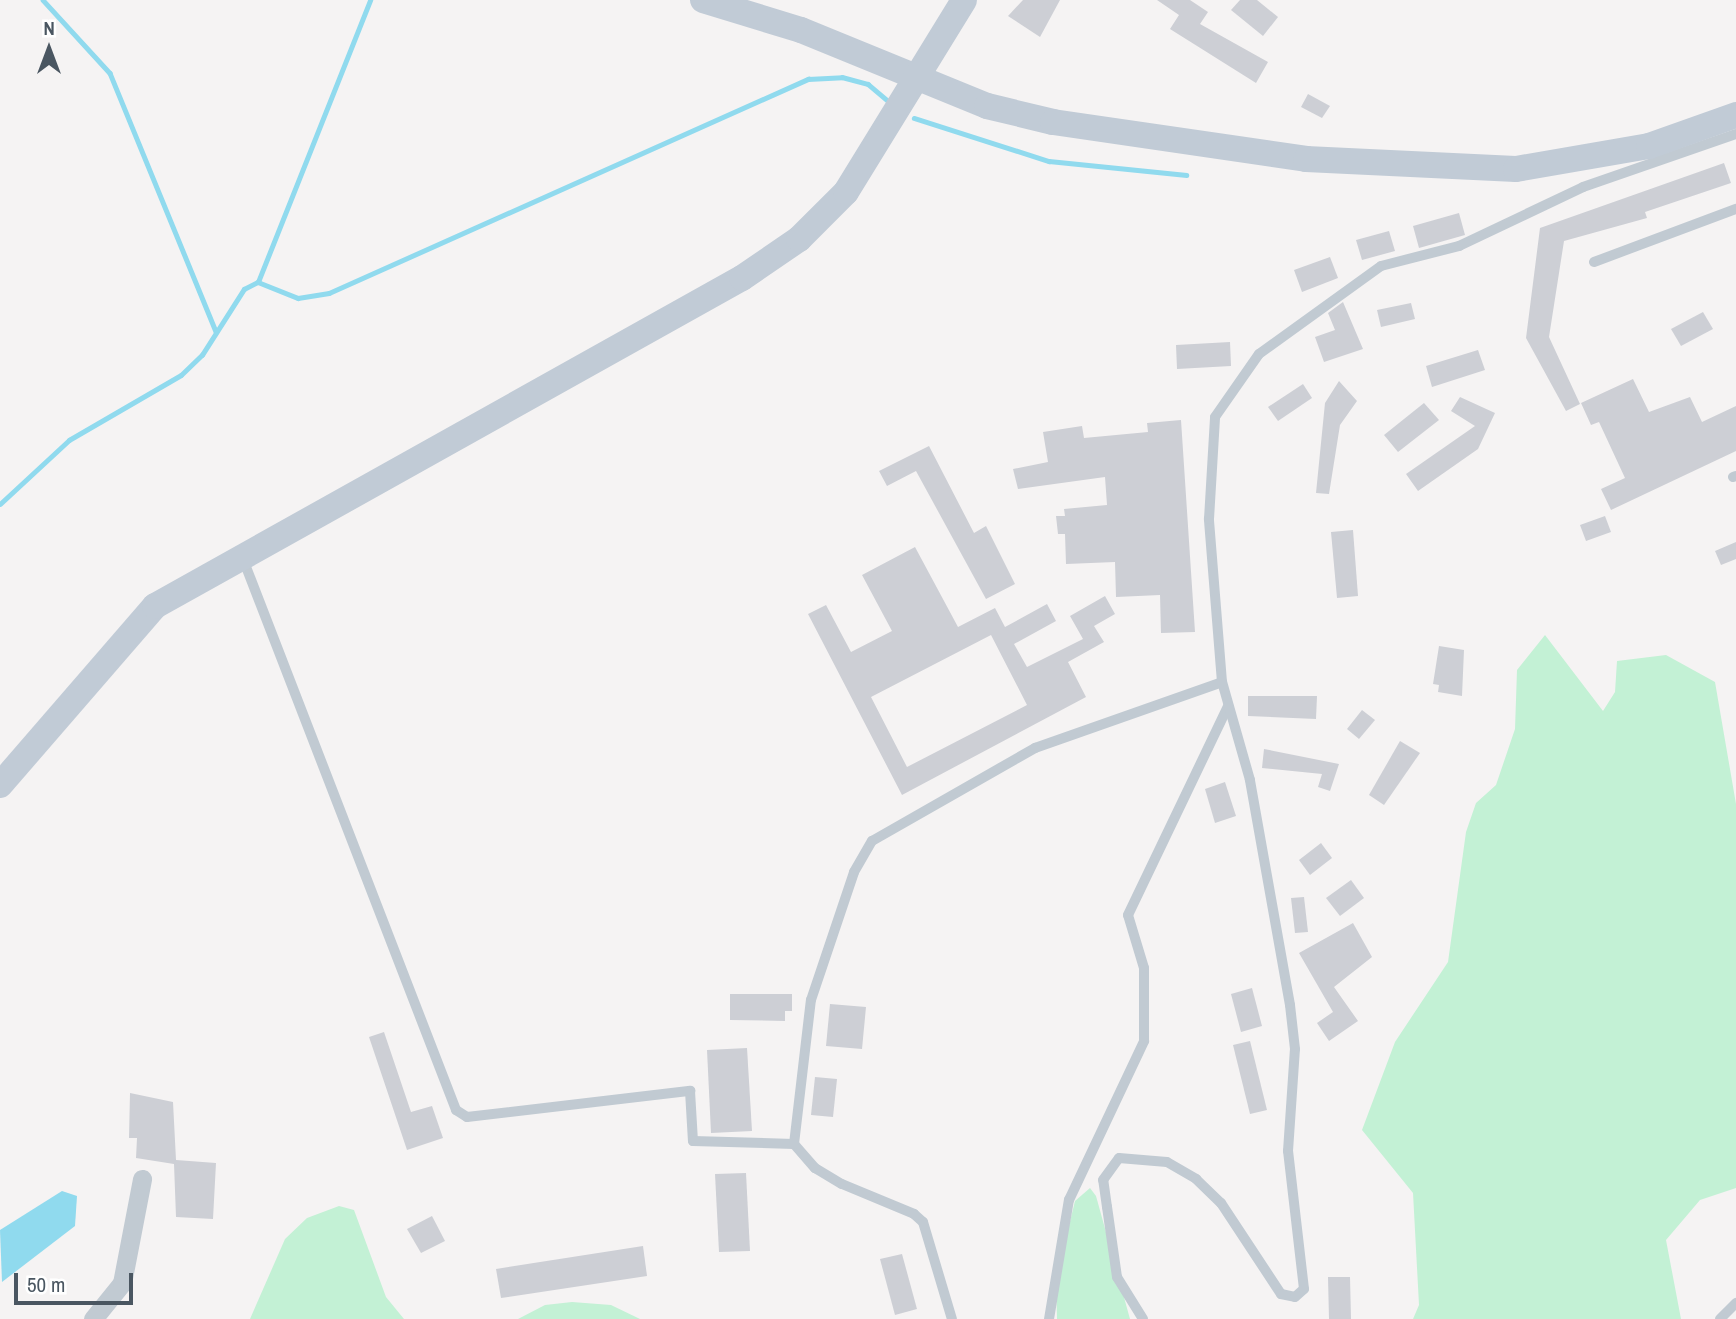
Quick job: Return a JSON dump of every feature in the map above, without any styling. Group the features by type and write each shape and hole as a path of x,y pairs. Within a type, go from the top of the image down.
{"street":[{"path":"703,0 920,77 987,106 1053,122 1306,159 1455,167 1578,162 1649,146 1736,115"},
{"path":"0,785 155,606 741,278 799,239 846,192 920,77 964,0"},
{"path":"93,1319 122,1283 142,1179"}],"lane":[{"path":"1143,1319 1117,1277 1103,1180 1119,1158 1167,1162 1196,1179 1221,1203 1281,1294 1295,1297 1304,1289 1288,1151 1295,1049 1290,1005 1250,780 1222,682 1209,440 1228,393 1259,354 1381,266 1459,246 1583,187 1736,134"},
{"path":"1594,262 1736,209"},
{"path":"243,559 456,1110 467,1117 690,1091 693,1141 794,1144 824,1173 923,1222 952,1319"},
{"path":"794,1144 811,1000 854,872 872,841 1035,748 1222,682"},
{"path":"1049,1319 1069,1200 1144,1041 1144,968 1128,915 1228,706"},
{"path":"1720,1319 1736,1303"}],"green space":[{"path":"1545,635 1603,711 1615,692 1617,661 1666,655 1715,682 1736,804 1736,1188 1700,1200 1666,1240 1681,1319 1413,1319 1419,1305 1413,1193 1362,1130 1395,1042 1448,962 1466,832 1476,803 1496,785 1515,729 1517,670"},
{"path":"1090,1188 1096,1196 1130,1319 1057,1319 1056,1279 1075,1201"},
{"path":"339,1206 354,1210 386,1297 404,1319 250,1319 285,1239 307,1218"},
{"path":"572,1302 611,1305 640,1319 518,1319 545,1305"}],"water":[{"path":"62,1191 77,1196 75,1226 2,1282 0,1230"}],"building":[{"path":"1023,0 1060,0 1040,37 1008,16"},
{"path":"1157,0 1190,0 1208,12 1200,24 1268,62 1256,83 1170,29 1179,15"},
{"path":"1240,0 1257,0 1278,17 1263,36 1231,10"},
{"path":"1308,94 1330,106 1322,118 1301,107"},
{"path":"1724,163 1731,183 1645,212 1647,218 1564,241 1549,337 1580,404 1566,411 1526,338 1540,228"},
{"path":"1459,213 1465,235 1419,248 1413,226"},
{"path":"1389,231 1395,251 1362,260 1356,240"},
{"path":"1330,257 1338,278 1302,292 1294,270"},
{"path":"1343,302 1363,349 1324,362 1315,337 1335,330 1328,313"},
{"path":"1411,303 1415,319 1381,327 1377,310"},
{"path":"1703,312 1713,329 1681,346 1671,329"},
{"path":"1230,342 1231,366 1177,369 1176,345"},
{"path":"1478,350 1485,370 1432,387 1426,366"},
{"path":"1633,379 1649,412 1690,397 1702,422 1736,406 1736,451 1611,510 1601,489 1625,478 1599,422 1591,425 1581,403"},
{"path":"1339,381 1357,401 1340,425 1329,494 1316,493 1325,403"},
{"path":"1303,384 1312,398 1278,421 1268,407"},
{"path":"1460,397 1495,413 1478,449 1418,491 1406,474 1475,426 1451,411"},
{"path":"1424,403 1439,420 1398,452 1384,435"},
{"path":"1181,420 1195,632 1161,633 1160,595 1116,597 1115,562 1066,564 1065,534 1058,534 1056,516 1065,516 1064,509 1107,505 1105,477 1018,489 1013,469 1048,462 1043,432 1082,426 1084,438 1148,432 1147,423"},
{"path":"929,446 974,533 986,526 1015,584 986,599 916,471 887,486 879,471"},
{"path":"1605,516 1611,532 1586,541 1580,525"},
{"path":"1353,530 1358,596 1337,598 1331,532"},
{"path":"1736,542 1736,559 1721,565 1715,551"},
{"path":"915,547 958,627 995,608 1005,627 1047,604 1056,621 1014,644 1027,667 1083,639 1070,616 1105,596 1115,614 1094,626 1104,642 1068,662 1086,697 902,795 808,614 826,605 851,652 892,631 862,575","holes":["991,635 1027,705 907,767 871,697"]},
{"path":"1439,646 1464,650 1462,696 1438,692 1439,685 1433,684"},
{"path":"1248,696 1317,696 1316,719 1248,716"},
{"path":"1362,710 1375,720 1359,739 1347,729"},
{"path":"1400,741 1420,753 1384,805 1369,795"},
{"path":"1264,749 1339,764 1330,791 1318,787 1322,774 1262,768"},
{"path":"1225,782 1236,816 1215,823 1205,789"},
{"path":"1321,843 1332,858 1310,875 1299,860"},
{"path":"1351,880 1364,898 1340,916 1326,898"},
{"path":"1304,897 1308,932 1295,933 1291,898"},
{"path":"1353,923 1372,957 1334,987 1358,1021 1329,1041 1317,1023 1333,1012 1299,953"},
{"path":"1252,988 1262,1026 1241,1032 1231,994"},
{"path":"730,994 792,994 792,1011 785,1011 785,1021 730,1020"},
{"path":"830,1004 866,1007 862,1049 826,1046"},
{"path":"384,1032 411,1112 432,1106 443,1138 407,1150 369,1037"},
{"path":"1250,1041 1267,1110 1250,1114 1233,1045"},
{"path":"747,1048 752,1131 711,1133 707,1050"},
{"path":"815,1077 837,1079 833,1117 811,1115"},
{"path":"130,1093 173,1102 176,1160 216,1163 213,1219 176,1217 174,1164 136,1158 137,1138 129,1138"},
{"path":"746,1173 750,1251 719,1252 715,1174"},
{"path":"432,1216 445,1241 421,1253 407,1229"},
{"path":"643,1246 647,1276 501,1298 496,1269"},
{"path":"902,1254 917,1309 895,1315 880,1259"},
{"path":"1328,1277 1350,1277 1351,1319 1329,1319"}],"waterway":[{"path":"43,0 110,73 216,331"},
{"path":"258,282 370,0"},
{"path":"0,504 69,440 181,375 202,355 244,289 258,282 298,298 329,293 808,79 842,77 868,84 891,103"},
{"path":"914,118 1049,161 1186,175"}]}
